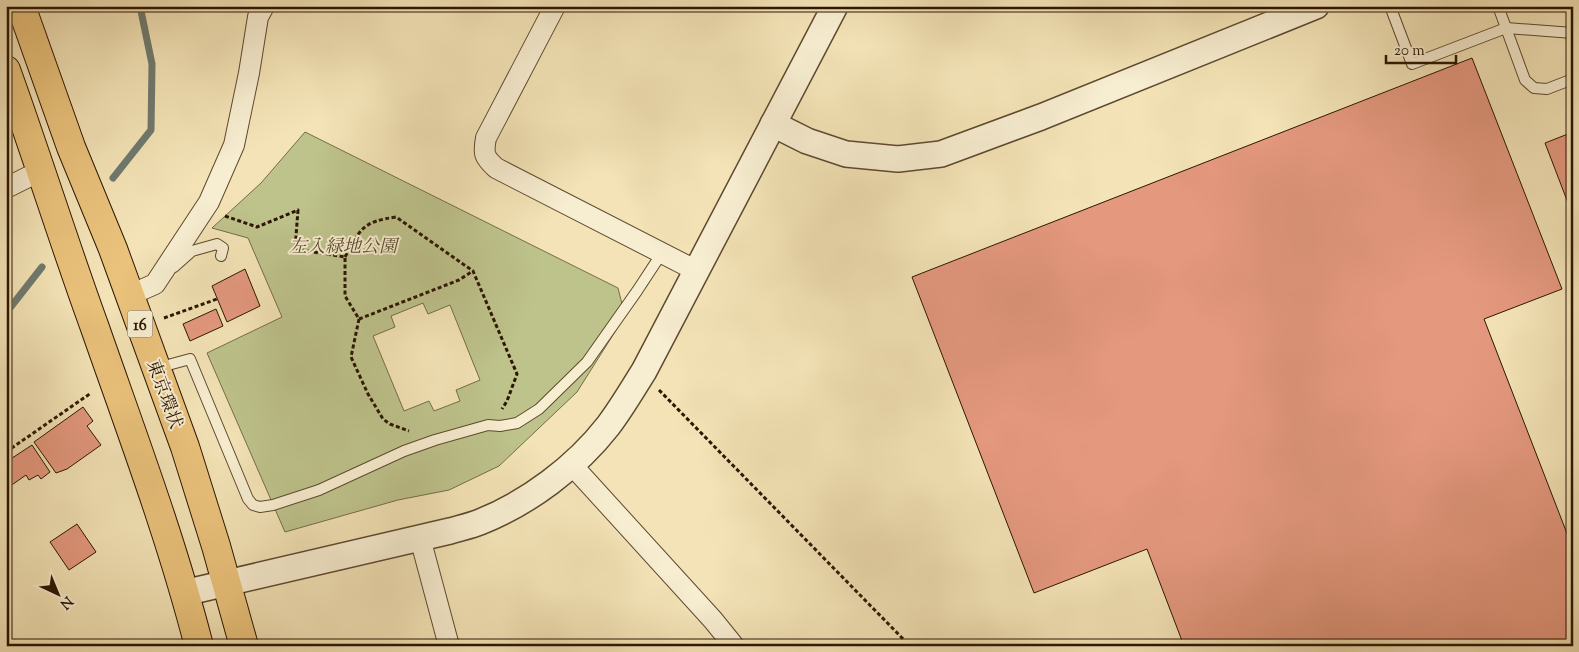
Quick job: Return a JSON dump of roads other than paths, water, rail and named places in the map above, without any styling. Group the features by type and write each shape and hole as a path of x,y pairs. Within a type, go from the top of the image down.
{"highway":[{"name":"東京環状","path":"21,6 71,147 130,295 185,447 227,582 244,646"},
{"path":"6,70 153,494 184,593 198,646"}],"street":[{"path":"130,295 155,284 206,209 234,145 258,17 264,6"},
{"path":"555,6 486,138 484,152 496,168 697,270"},
{"path":"184,593 479,523 517,504 548,484 571,464 607,427 624,404 644,371 834,6"},
{"path":"773,124 807,141 846,154 898,159 941,154 1041,117 1316,6"},
{"path":"6,188 42,170"},
{"path":"571,464 734,646"},
{"path":"420,538 449,646"}],"lane":[{"path":"1390,6 1412,64 1506,28 1573,33"},
{"path":"1498,6 1525,80 1534,88 1546,89 1573,78"},
{"path":"155,284 192,251 216,244 223,248 222,256"},
{"path":"156,368 190,360 248,499 253,505 260,507 273,505 319,490 404,451 488,425 500,426 517,423 539,409 587,362 662,253"}],"waterway":[{"path":"113,178 151,130 152,64 141,11 144,6"},
{"path":"6,313 42,267"}],"park label":[{"name":"左入緑地公園","path":"343,246"}]}
